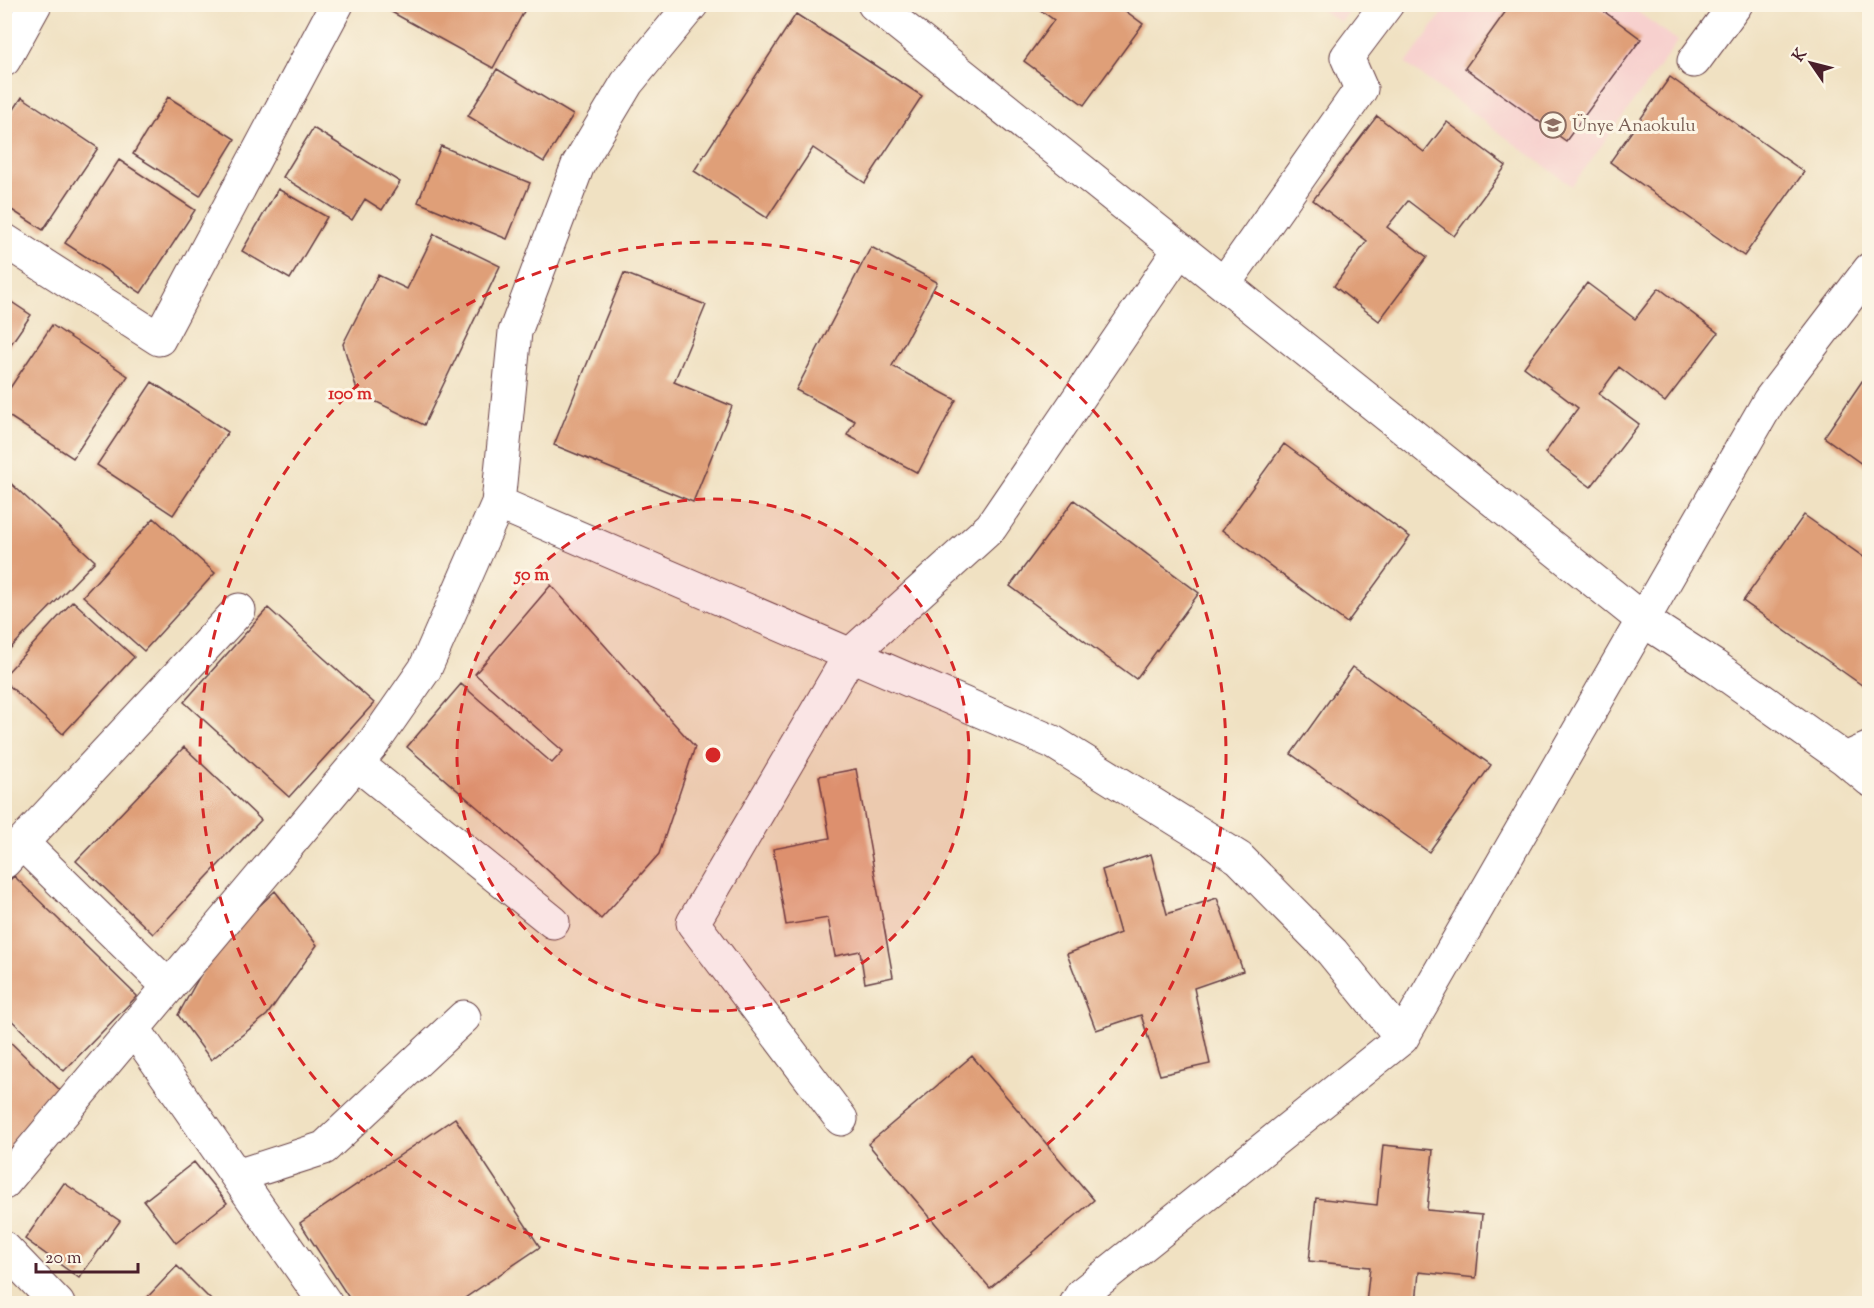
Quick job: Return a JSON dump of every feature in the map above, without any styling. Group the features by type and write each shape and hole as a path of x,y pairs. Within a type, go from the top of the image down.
{"street":[{"path":"4,60 35,4"},
{"path":"4,240 159,339 337,4"},
{"path":"4,1184 372,745 425,669 498,503 515,332 578,165 627,83 692,4"},
{"path":"874,4 1643,620 1857,753 1869,780"},
{"path":"1224,284 1361,89 1347,57 1387,4"},
{"path":"1694,61 1736,4"},
{"path":"841,1119 693,923 850,655 991,527 1180,249"},
{"path":"1076,1304 1082,1294 1401,1038 1769,401 1869,269"},
{"path":"498,503 1053,742 1239,858 1332,952 1401,1038"},
{"path":"169,987 13,852 239,610"},
{"path":"356,763 553,922"},
{"path":"237,1176 324,1148 464,1017"},
{"path":"134,1029 326,1304"},
{"path":"4,1248 58,1304"}],"shaded area":[{"path":"1313,5 1354,5 1341,22"},
{"name":"Ünye Anaokulu","path":"1448,5 1628,5 1678,41 1572,186 1406,64"}],"building":[{"path":"377,4 528,4 493,68"},
{"path":"1032,4 1116,4 1143,24 1084,105 1024,61 1054,20"},
{"path":"1511,4 1594,4 1641,39 1566,141 1465,68"},
{"path":"796,14 922,96 865,183 813,148 767,218 694,171"},
{"path":"497,69 573,115 544,162 468,116"},
{"path":"1670,77 1804,172 1744,256 1610,162"},
{"path":"22,97 98,148 43,230 4,205 4,125"},
{"path":"168,97 235,139 200,196 133,154"},
{"path":"1377,116 1424,152 1447,122 1506,166 1454,236 1408,201 1387,227 1427,257 1379,321 1334,286 1367,241 1313,200"},
{"path":"313,128 400,182 382,210 365,199 352,220 283,177"},
{"path":"441,146 530,183 507,239 418,202"},
{"path":"119,160 195,210 141,293 65,243"},
{"path":"278,189 327,217 290,279 242,251"},
{"path":"434,234 500,266 424,425 358,393 343,344 378,275 407,289"},
{"path":"871,247 937,282 892,366 956,400 918,473 847,435 855,421 796,390"},
{"path":"624,273 706,305 674,382 732,406 693,502 554,445"},
{"path":"1587,283 1635,319 1659,288 1718,333 1665,402 1619,367 1599,394 1639,424 1591,487 1545,453 1578,408 1524,367"},
{"path":"4,297 31,315 4,354"},
{"path":"52,325 128,376 73,458 4,413 4,397"},
{"path":"1869,371 1869,469 1824,437"},
{"path":"152,382 228,432 173,515 97,465"},
{"path":"1284,444 1410,537 1347,623 1222,530"},
{"path":"4,477 95,561 4,655"},
{"path":"1074,500 1199,593 1136,679 1010,586"},
{"path":"1804,515 1869,561 1869,682 1866,688 1743,601"},
{"path":"154,518 215,573 144,651 83,596"},
{"path":"551,585 695,747 659,854 601,919 499,826 407,747 461,684 552,763 563,751 475,674"},
{"path":"73,601 134,657 63,734 4,681 4,676"},
{"path":"268,608 374,703 289,797 184,702"},
{"path":"1353,667 1491,765 1429,852 1291,754"},
{"path":"184,747 261,820 153,934 76,861"},
{"path":"856,769 893,977 865,983 860,951 835,956 828,918 786,925 773,849 830,838 819,776"},
{"path":"1151,854 1167,914 1217,898 1243,971 1194,988 1210,1064 1160,1075 1141,1015 1096,1030 1067,954 1120,933 1102,870"},
{"path":"14,876 137,996 64,1071 4,1013 4,886"},
{"path":"275,891 317,945 267,1015 211,1060 178,1015 216,947"},
{"path":"4,1036 65,1095 4,1159"},
{"path":"972,1056 1094,1200 990,1288 868,1144"},
{"path":"455,1118 540,1247 456,1304 353,1304 300,1223"},
{"path":"1383,1145 1433,1150 1427,1210 1482,1215 1476,1278 1419,1272 1416,1304 1366,1304 1370,1267 1309,1261 1316,1198 1377,1205"},
{"path":"194,1162 227,1203 176,1243 144,1201"},
{"path":"64,1183 120,1221 79,1278 25,1239"},
{"path":"177,1266 215,1304 141,1304"}],"place":[{"name":"Ünye Anaokulu","path":"1553,125"}]}
